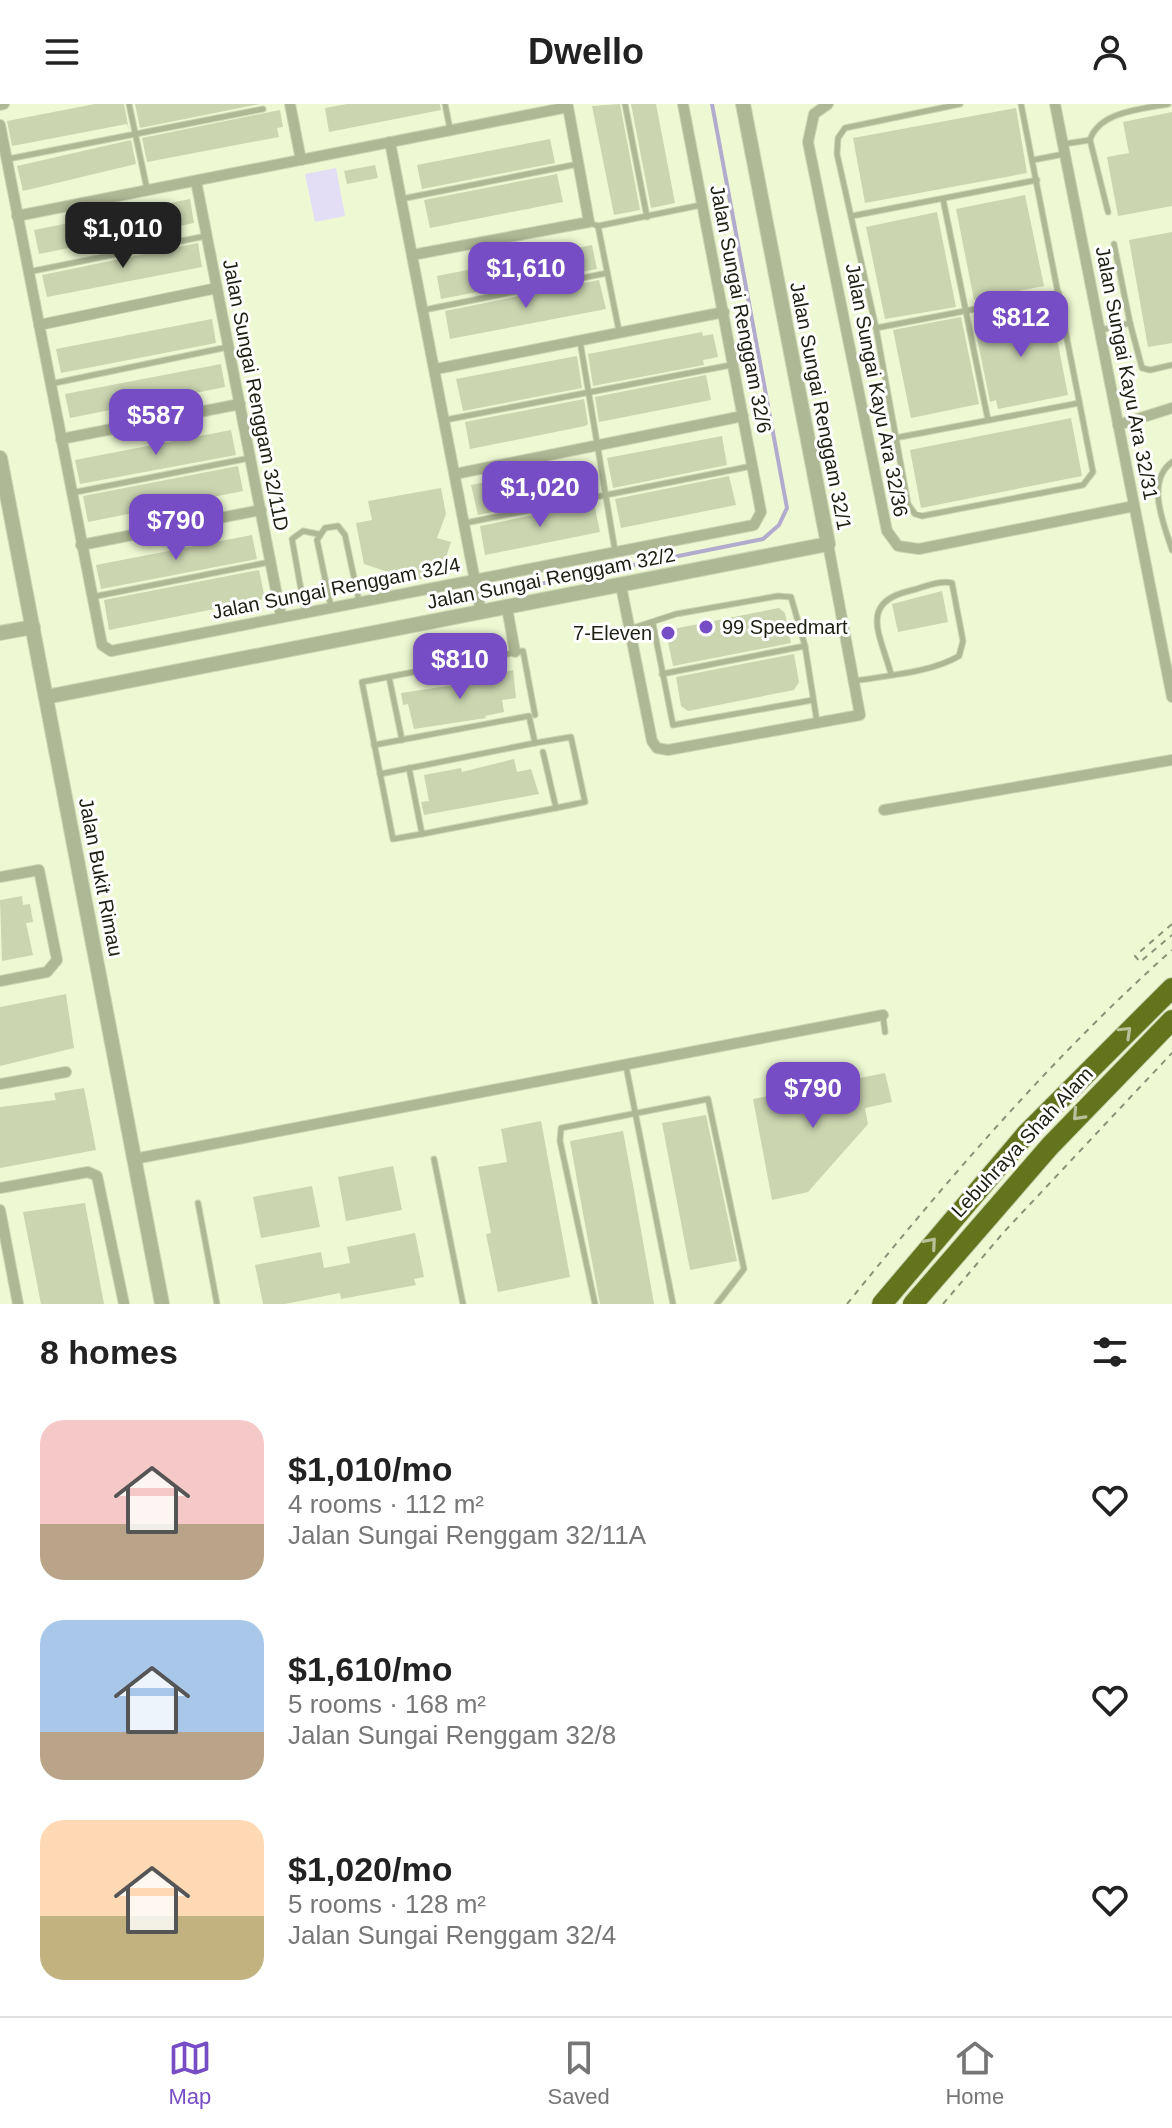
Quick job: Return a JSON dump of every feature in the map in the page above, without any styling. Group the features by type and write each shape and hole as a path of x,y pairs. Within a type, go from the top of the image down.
{"highway":[{"name":"Lebuhraya Shah Alam","path":"882,1304 920,1255 1027,1133 1172,988"},
{"name":"Lebuhraya Shah Alam","path":"913,1304 1050,1146 1172,1020"}],"street":[{"path":"290,104 301,160"},
{"name":"Jalan Sungai Renggam 32/6","path":"683,104 734,364 761,512 759,520"},
{"name":"Jalan Sungai Renggam 32/1","path":"743,104 860,715 817,722"},
{"name":"Jalan Sungai Kayu Ara 32/36","path":"828,104 814,114 808,142 887,531 898,546 919,549 1134,506"},
{"name":"Jalan Sungai Kayu Ara 32/31","path":"1055,104 1172,697"},
{"path":"17,216 569,106 578,164 594,224 412,255"},
{"path":"0,125 92,597"},
{"path":"390,142 481,612"},
{"name":"Jalan Sungai Renggam 32/11D","path":"196,181 281,616"},
{"path":"39,325 217,288"},
{"path":"436,369 724,312"},
{"path":"61,439 240,404"},
{"path":"1118,425 1172,408"},
{"path":"455,474 743,416"},
{"name":"Jalan Bukit Rimau","path":"0,458 162,1304"},
{"path":"81,545 261,510"},
{"name":"Jalan Sungai Renggam 32/4","path":"92,597 102,645 107,651 754,525 759,520"},
{"name":"Jalan Sungai Renggam 32/2","path":"46,697 828,544"},
{"path":"621,586 652,741 657,748 668,750 817,722"},
{"path":"507,608 515,652"},
{"path":"0,633 33,627"},
{"path":"884,810 1172,760"},
{"path":"0,877 39,870 57,960 47,972 0,981"},
{"path":"134,1159 883,1015"},
{"path":"0,1084 66,1072"},
{"path":"0,1188 88,1172 97,1176 124,1304"},
{"path":"0,1210 18,1304"}],"lane":[{"path":"129,104 147,190"},
{"path":"445,104 450,130"},
{"path":"625,104 647,217"},
{"path":"960,104 845,128 838,138 837,154 876,328 908,504 915,514 922,516 1083,485 1093,472 1021,104"},
{"path":"1108,212 1090,140 1093,132 1115,115 1168,104"},
{"path":"7,159 263,109"},
{"path":"1033,160 1090,140"},
{"path":"400,199 578,164"},
{"path":"852,216 1037,180"},
{"path":"943,199 988,420"},
{"path":"620,333 594,224 704,205"},
{"path":"28,272 207,236"},
{"path":"1114,244 1142,368 1150,370 1172,365"},
{"path":"423,311 607,273"},
{"path":"876,328 1059,293"},
{"path":"1100,330 1130,323"},
{"path":"580,341 615,551"},
{"path":"50,384 229,347"},
{"path":"445,420 734,364"},
{"path":"895,438 1079,403"},
{"path":"71,493 251,458"},
{"path":"1172,462 1159,478 1159,505 1172,550"},
{"path":"464,524 752,466"},
{"path":"305,612 292,539 303,531 318,534 338,526 345,535 359,601"},
{"path":"318,534 331,607"},
{"path":"92,597 271,562"},
{"path":"855,681 891,674 947,663 959,656 963,641 952,583 887,596 877,607 876,618 891,674"},
{"path":"630,629 676,614 778,596 791,597 805,646 817,722"},
{"path":"653,624 673,725 813,700"},
{"path":"662,674 805,646"},
{"path":"380,774 571,737 585,802 393,839 374,745 362,682 523,651 535,715"},
{"path":"431,669 433,680"},
{"path":"389,677 402,740"},
{"path":"374,745 529,716 535,743"},
{"path":"543,752 556,808"},
{"path":"409,768 422,834"},
{"path":"883,1015 885,1032"},
{"path":"626,1065 673,1304"},
{"path":"595,1304 559,1134 561,1128 708,1099 744,1269 717,1304"},
{"path":"434,1159 463,1304"},
{"path":"198,1203 217,1304"}],"path":[{"path":"1172,924 1135,956 1140,962 1172,935"},
{"path":"847,1304 957,1168 1117,999 1172,950"},
{"path":"943,1304 1013,1222 1172,1053"}],"shaded area":[{"path":"336,168 345,216 315,222 305,174"}],"building":[{"path":"95,104 124,104 129,130 127,124 12,146 7,121"},
{"path":"135,104 260,104 140,128"},
{"path":"347,104 440,104 441,110 329,132 325,108"},
{"path":"620,104 640,210 614,215 592,106"},
{"path":"631,104 656,104 675,203 651,208"},
{"path":"1016,108 1027,173 865,203 853,138"},
{"path":"280,110 283,127 277,128 279,137 147,162 142,138"},
{"path":"1172,112 1172,206 1118,216 1107,157 1129,153 1123,122"},
{"path":"550,139 555,163 422,189 417,165"},
{"path":"131,140 136,164 23,191 17,166"},
{"path":"375,165 378,178 347,184 344,171"},
{"path":"557,174 563,202 430,228 424,200"},
{"path":"1025,195 1044,286 974,300 956,209"},
{"path":"190,199 194,223 39,254 34,230"},
{"path":"937,212 956,307 885,319 866,227"},
{"path":"1172,232 1172,343 1148,347 1129,240"},
{"path":"198,243 202,267 47,297 42,275"},
{"path":"592,245 597,269 441,299 437,276"},
{"path":"599,280 606,309 450,339 445,311"},
{"path":"1051,308 1068,395 998,409 996,400 990,402 974,323"},
{"path":"961,317 979,404 911,418 893,330"},
{"path":"212,319 216,343 61,373 56,349"},
{"path":"702,332 703,336 713,334 718,357 703,360 704,365 593,386 588,354"},
{"path":"577,356 582,388 463,411 456,379"},
{"path":"221,364 225,387 70,418 65,394"},
{"path":"706,375 711,400 599,422 595,397"},
{"path":"584,399 588,424 585,426 470,449 465,422"},
{"path":"1071,418 1082,476 921,508 910,450"},
{"path":"231,430 236,455 80,484 75,460"},
{"path":"722,436 727,465 613,488 607,458"},
{"path":"586,463 592,492 478,515 471,485"},
{"path":"238,466 243,491 88,522 83,496"},
{"path":"729,476 736,505 621,528 615,499"},
{"path":"441,488 446,514 437,538 451,542 440,576 390,584 388,572 364,564 356,523 372,520 368,501"},
{"path":"594,503 600,532 485,555 480,526"},
{"path":"252,535 257,559 101,589 96,565"},
{"path":"259,570 265,599 109,630 104,600"},
{"path":"942,591 948,622 898,632 892,604"},
{"path":"779,608 785,613 791,643 673,666 667,637 673,629"},
{"path":"794,654 799,682 794,690 688,711 681,706 676,677"},
{"path":"513,670 516,698 502,700 504,712 486,718 414,729 408,704 403,705 401,693 468,683 475,681 475,678"},
{"path":"514,759 517,772 531,769 539,794 424,815 421,802 429,801 424,775 461,768 462,772"},
{"path":"22,896 23,905 30,904 33,922 26,923 33,955 2,961 0,900"},
{"path":"66,994 74,1048 0,1066 0,1007"},
{"path":"885,1073 892,1102 865,1108 868,1124 808,1192 772,1200 753,1099"},
{"path":"84,1088 96,1150 0,1168 0,1107 56,1100 54,1093"},
{"path":"706,1115 737,1261 690,1270 662,1123"},
{"path":"541,1121 570,1277 498,1292 486,1234 491,1233 478,1167 507,1162 501,1129"},
{"path":"623,1131 654,1304 600,1304 582,1208 570,1141"},
{"path":"393,1166 402,1210 346,1221 338,1177"},
{"path":"312,1186 320,1227 261,1238 253,1197"},
{"path":"85,1203 104,1304 41,1304 23,1212"},
{"path":"415,1233 424,1277 414,1279 416,1285 341,1299 340,1293 285,1304 263,1304 255,1265 321,1252 324,1268 350,1263 347,1247"}],"waterway":[{"path":"494,593 763,539 779,525 787,508 712,104"}],"place":[{"name":"99 Speedmart","path":"706,627"},
{"name":"7-Eleven","path":"668,633"}]}
